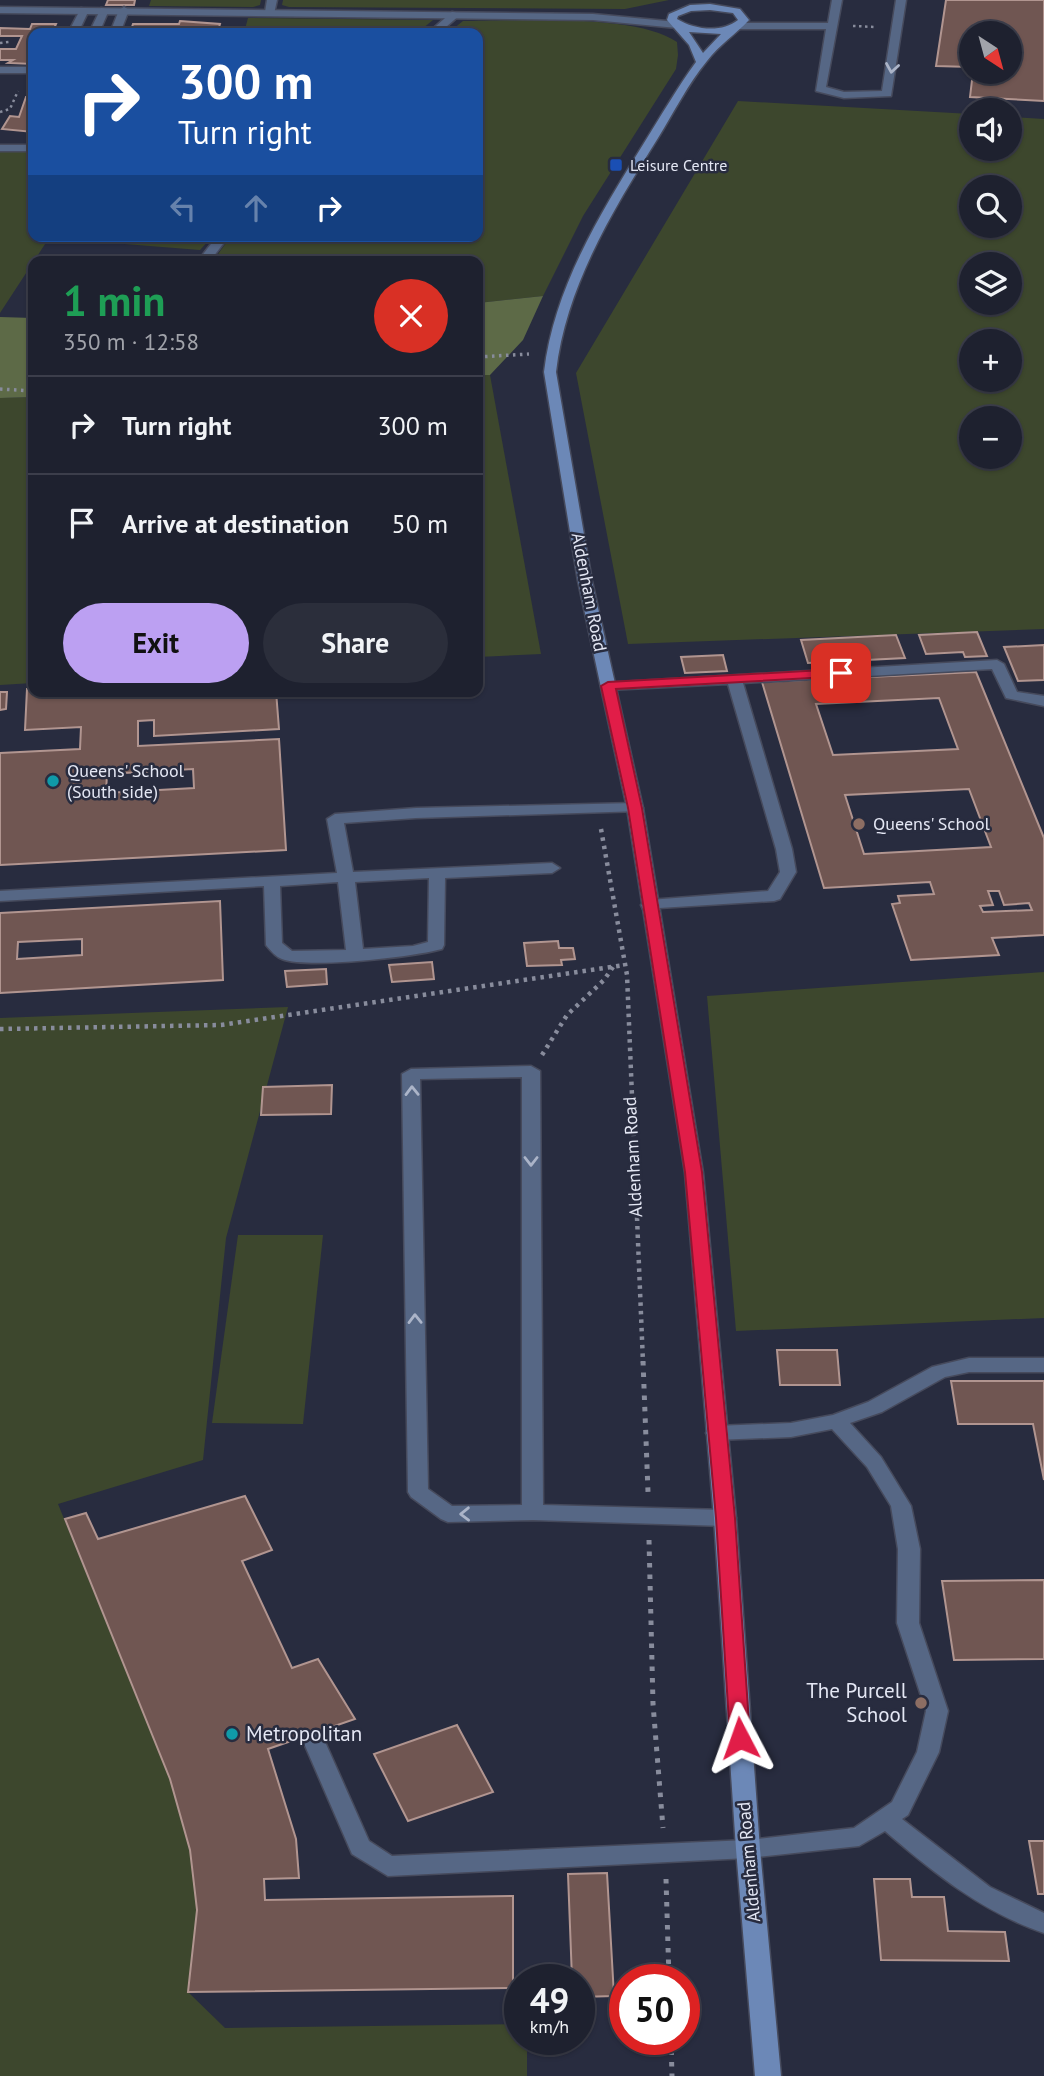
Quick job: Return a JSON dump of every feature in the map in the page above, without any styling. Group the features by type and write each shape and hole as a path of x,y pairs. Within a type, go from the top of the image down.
{"main road":[{"path":"696,0 672,18 694,44 701,62"},
{"path":"678,25 709,31 735,27 744,20 732,7 710,6 680,11"},
{"name":"Aldenham Road","path":"735,27 701,62 637,163 573,285 551,353 555,411 585,581 635,808 694,1172 725,1518 748,1849 768,2076"}],"street":[{"path":"270,12 272,0"},
{"path":"837,0 820,89 830,94 887,94 901,0"},
{"path":"732,7 804,26"},
{"path":"0,10 614,17 678,25"},
{"path":"75,28 84,10"},
{"path":"96,28 104,10"},
{"path":"117,28 124,10"},
{"path":"614,17 680,11"},
{"path":"439,28 456,14"},
{"path":"735,27 831,26"},
{"path":"0,70 28,70"},
{"path":"0,148 28,148"},
{"path":"208,256 218,242"},
{"path":"608,686 997,664 1011,695 1044,701"},
{"path":"649,905 774,895 788,872 784,849 734,679"},
{"path":"355,954 346,877 335,819 416,813 635,808"},
{"path":"0,896 552,868"},
{"path":"272,882 274,945 299,958 414,951 436,945 437,874"},
{"path":"533,1512 531,1071 411,1074 418,1492 448,1514 533,1512 725,1518"},
{"path":"716,1433 791,1430 836,1421 875,1407 939,1372 968,1365 1044,1365"},
{"path":"314,1741 360,1847 388,1866 748,1849 859,1837 900,1808 928,1752 937,1711 908,1623 909,1549 901,1506 874,1462 836,1421"},
{"path":"885,1818 935,1860 1017,1915 1044,1923"}],"path":[{"path":"831,26 877,27"},
{"path":"0,43 9,42"},
{"path":"0,112 10,109 19,89"},
{"path":"483,357 551,353"},
{"path":"0,389 28,391"},
{"name":"Aldenham Road","path":"601,828 624,965 632,1062 629,1089 648,1489"},
{"path":"0,1029 221,1025 624,965"},
{"path":"531,1071 567,1015 614,967"},
{"path":"649,1535 653,1704 663,1835"},
{"path":"666,1867 669,1964"},
{"path":"671,2055 672,2076"}],"green space":[{"path":"151,0 261,0 260,5 253,7 149,6"},
{"path":"283,0 669,0 625,9 289,7 282,5"},
{"path":"248,18 433,20 423,28 245,28"},
{"path":"463,21 574,21 633,26 677,42 676,69 583,216 543,296 483,302 483,256 217,256 227,242 483,242 483,28 454,28"},
{"path":"738,101 959,113 959,161 1022,161 1022,118 1044,119 1044,629 628,644 576,373"},
{"path":"0,152 28,152 28,242 46,242 37,256 28,256 28,270 0,313"},
{"path":"99,242 207,242 200,250"},
{"path":"543,296 523,340 490,375 483,375 483,302"},
{"path":"0,317 28,318 28,397 0,398"},
{"path":"483,375 490,375 541,654 483,657"},
{"path":"28,397 28,683 0,685 0,398"},
{"path":"1044,972 1044,1318 736,1331 707,996"},
{"path":"288,1007 226,1238 203,1460 58,1504 170,1779 190,1850 197,1910 188,1992 225,2028 504,2024 504,2055 527,2055 527,2076 0,2076 0,1018"},
{"path":"238,1235 323,1235 303,1424 212,1423"}],"building":[{"path":"108,0 135,0 134,5 106,5"},
{"path":"946,0 1044,0 1044,101 970,97 972,84 1022,84 1022,21 959,21 959,67 936,66"},
{"path":"180,21 220,24 219,28 132,28 133,24 179,24"},
{"path":"32,24 56,24 54,28 30,28"},
{"path":"0,28 28,29 28,64 0,60 0,49 16,49 22,36 0,36"},
{"path":"28,97 28,132 2,129 10,116 19,117"},
{"path":"977,632 987,656 965,657 963,652 926,654 919,635"},
{"path":"896,635 905,658 808,663 801,640"},
{"path":"1044,645 1044,680 1018,681 1004,647"},
{"path":"723,655 727,671 685,673 681,657"},
{"path":"976,672 1044,838 1044,935 992,938 999,955 911,960 892,904 900,903 898,896 934,894 930,882 824,888 762,682","holes":["939,698 958,749 833,755 816,704","969,789 991,847 864,854 845,795","988,891 999,891 1004,905 1029,903 1032,910 983,912 980,906 993,905"]},
{"name":"Queens' School (South side)","path":"27,689 28,697 276,697 279,729 154,736 154,720 138,721 138,746 279,739 286,850 0,865 0,753 80,749 81,727 25,730","holes":["193,769 194,788 106,793 107,774"]},
{"path":"0,692 7,692 6,709 0,710"},
{"path":"220,901 223,980 0,993 0,913","holes":["82,939 82,955 17,959 18,942"]},
{"path":"558,941 559,948 573,948 575,959 561,960 562,965 527,966 524,943"},
{"path":"432,962 434,979 392,982 389,965"},
{"path":"326,969 327,984 287,987 285,971"},
{"path":"332,1085 331,1114 261,1115 263,1087"},
{"path":"777,1350 837,1350 840,1385 780,1385"},
{"path":"951,1381 1044,1381 1044,1480 1033,1424 958,1424"},
{"name":"Metropolitan","path":"245,1496 272,1550 242,1561 292,1668 318,1659 355,1719 268,1749 296,1839 299,1878 264,1879 265,1900 513,1896 513,1964 504,1964 504,1988 188,1992 197,1910 190,1850 170,1779 65,1519 86,1513 98,1539"},
{"path":"1044,1580 1044,1659 954,1660 942,1581"},
{"path":"457,1725 493,1792 408,1821 374,1754"},
{"path":"1029,1841 1044,1841 1044,1894 1038,1894"},
{"path":"607,1873 612,1964 609,1964 609,1996 595,1997 595,1964 571,1964 568,1874"},
{"path":"874,1879 910,1879 912,1897 944,1897 948,1931 1005,1932 1009,1961 881,1960"}],"place":[{"name":"Leisure Centre","path":"616,165"},
{"name":"Queens' School (South side)","path":"53,781"},
{"name":"Queens' School","path":"859,824"},
{"name":"The Purcell School","path":"921,1703"},
{"name":"Metropolitan","path":"232,1734"}],"route":[{"path":"740,1738 725,1518 694,1172 635,808 608,686 841,673"}]}
